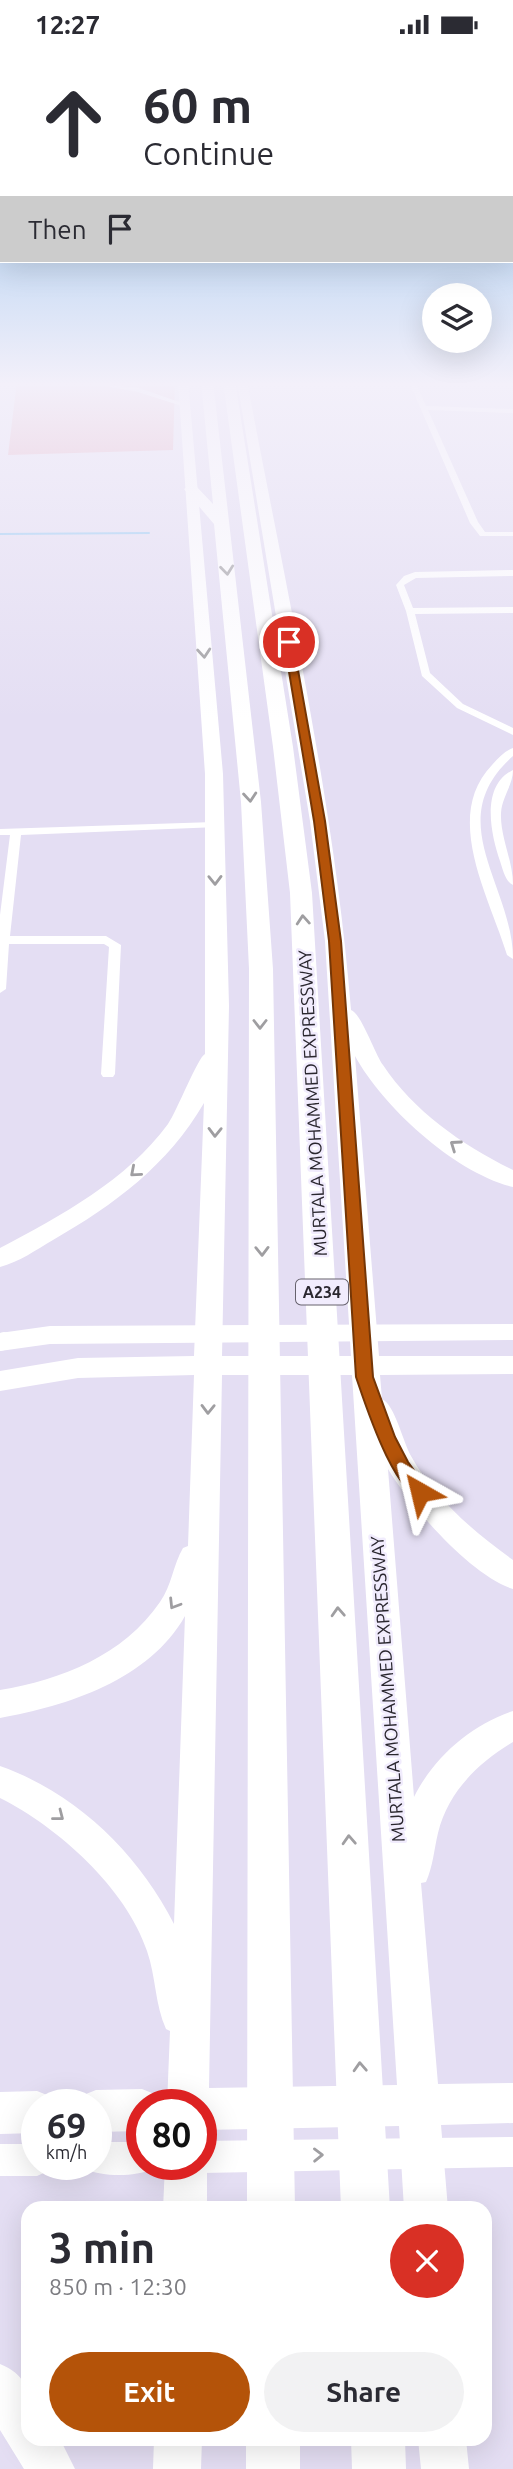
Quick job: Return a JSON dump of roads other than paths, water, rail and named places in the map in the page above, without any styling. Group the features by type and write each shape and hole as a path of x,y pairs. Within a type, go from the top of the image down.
{"highway":[{"path":"193,494 204,531"},
{"path":"193,494 204,531 251,802 261,969 271,2201"},
{"path":"192,2089 218,1006 205,494"},
{"name":"MURTALA MOHAMMED EXPRESSWAY","path":"246,494 292,817 306,957 366,2201"},
{"path":"248,494 270,531"},
{"name":"MURTALA MOHAMMED EXPRESSWAY","path":"263,494 319,821 335,941 364,1377 425,2201"},
{"path":"335,941 344,1001 354,1037 369,1065 391,1092 423,1122 463,1151 513,1180"},
{"path":"0,1259 82,1213 147,1162 174,1131 194,1100 205,1075 218,1006"},
{"path":"0,1381 22,1375 78,1368 513,1366"},
{"path":"364,1377 386,1437 400,1465 451,1525 513,1577"},
{"path":"0,1704 26,1701 68,1687 104,1671 137,1649 165,1619 185,1587 195,1552 206,1492"},
{"path":"409,1973 415,1844 425,1808 447,1773 486,1739 513,1725"},
{"path":"0,1781 46,1806 80,1832 110,1860 138,1899 163,1942 178,2001 190,2089"},
{"path":"217,2102 501,2103"},
{"path":"0,2113 21,2112"},
{"path":"185,2201 186,2180"},
{"path":"0,2387 21,2420"},
{"path":"37,2446 51,2469"},
{"path":"177,2469 178,2446"},
{"path":"273,2446 273,2469"},
{"path":"377,2446 379,2469"},
{"path":"442,2446 444,2469"}],"main road":[{"path":"1,1342 50,1335 513,1332"}],"street":[{"path":"461,494 474,523 483,534 513,534"},
{"path":"513,573 432,574 407,578 400,585 410,611 425,674 460,706 513,732"},
{"path":"410,611 513,610"},
{"path":"513,751 491,772 479,790 475,810 475,833 510,930 513,955"},
{"path":"513,773 499,792 494,813 498,837 513,881"},
{"path":"0,832 214,825"},
{"path":"0,989 16,832"},
{"path":"3,940 106,940 115,945 108,1074"},
{"path":"217,2157 506,2153"},
{"path":"0,2160 21,2160"}],"waterway":[{"path":"0,534 149,533"}]}
